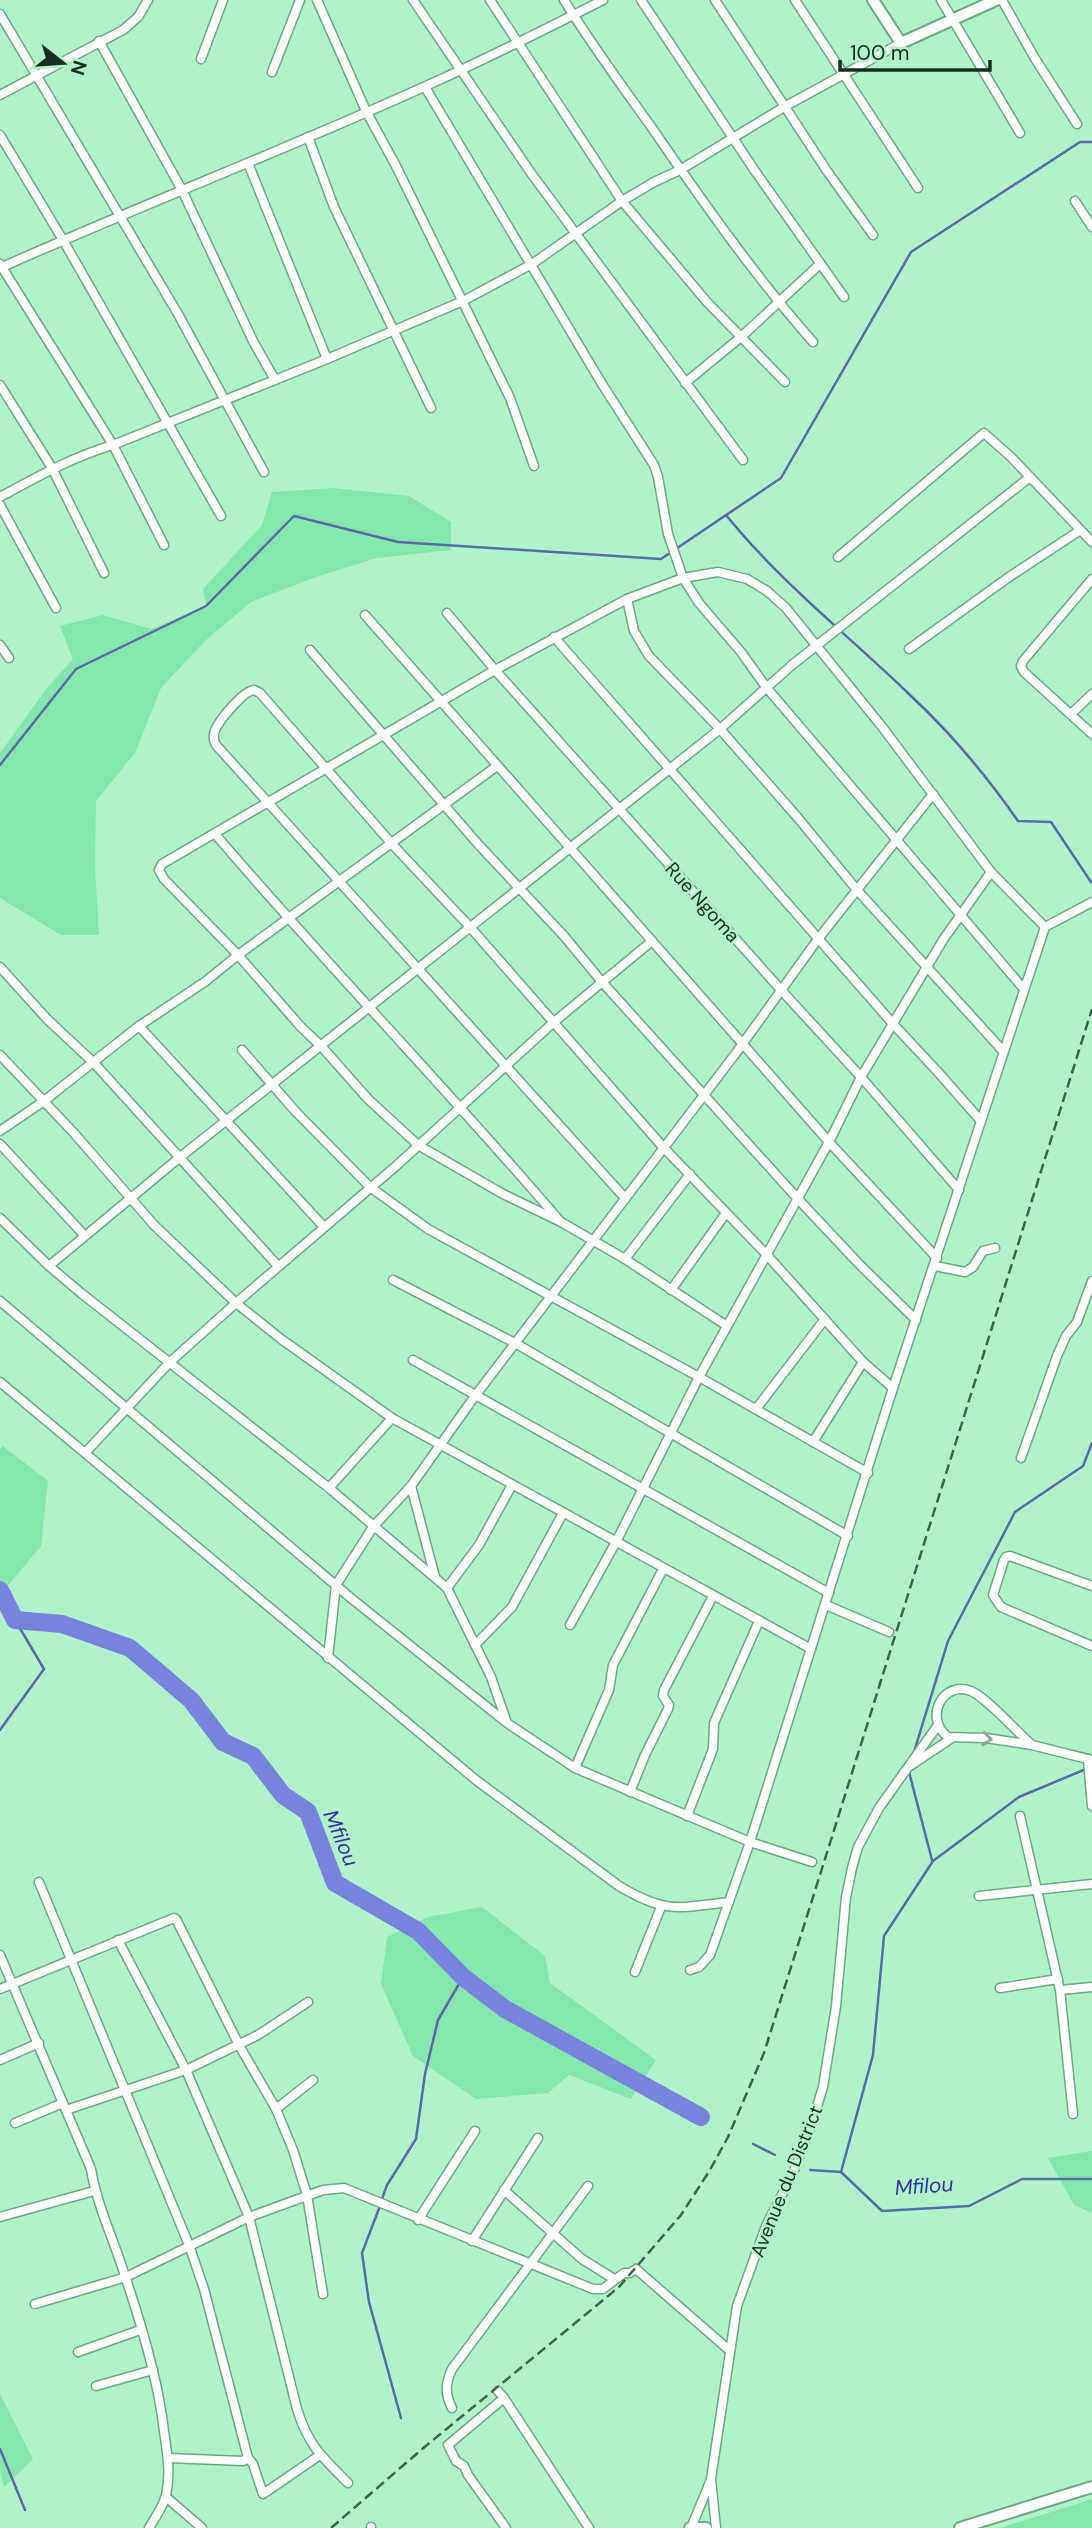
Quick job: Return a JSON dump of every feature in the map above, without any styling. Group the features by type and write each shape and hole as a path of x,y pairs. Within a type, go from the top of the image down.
{"street":[{"path":"0,95 132,23 148,0"},
{"path":"201,59 223,0"},
{"path":"272,72 299,0"},
{"path":"317,0 366,111 463,301 519,419 534,466"},
{"path":"414,0 531,173 743,460"},
{"path":"490,0 622,201 664,253 785,382"},
{"path":"564,0 680,170 778,302 813,342"},
{"path":"164,545 113,445 1,267 118,215 425,87 603,0"},
{"path":"641,0 733,138 845,296"},
{"path":"715,0 873,235"},
{"path":"794,0 918,188"},
{"path":"873,0 901,43"},
{"path":"941,0 1020,133 1012,125"},
{"path":"0,497 52,468 327,359 463,301 531,264 622,201 680,170 785,107 901,43 996,0"},
{"path":"1002,0 1034,57 1077,124"},
{"path":"0,14 226,399 264,472"},
{"path":"99,41 182,190 247,329 275,380"},
{"path":"425,87 602,384 654,465 668,534 683,578 699,603 741,652 766,687 1023,988"},
{"path":"0,135 221,516"},
{"path":"308,137 334,207 431,408"},
{"path":"248,163 327,359"},
{"path":"1075,201 1092,227"},
{"path":"685,383 741,337 820,264"},
{"path":"0,385 52,468 104,573"},
{"path":"838,557 984,433 1092,542"},
{"path":"49,1266 179,1158 720,729 766,687 1030,477"},
{"path":"0,505 56,608"},
{"path":"909,649 1009,577 1079,531"},
{"path":"727,1326 625,1259 418,1145 368,1099 238,955 164,879 159,870 162,864 554,636 626,599 683,578 718,572 747,579 767,591 786,608 991,872 1045,927"},
{"path":"1092,579 1021,666 1024,672 1092,734"},
{"path":"626,599 634,631 649,656 720,729 857,890 1003,1051"},
{"name":"Rue Ngoma","path":"447,613 959,1190"},
{"path":"365,615 936,1262 965,1272 973,1267 983,1251 995,1248"},
{"path":"554,636 981,1121"},
{"path":"0,645 9,659"},
{"path":"310,650 602,982 798,1199 916,1320"},
{"path":"625,1198 216,745 214,731 248,690 260,693 392,844 470,926 663,1147 766,1254 863,1362 893,1388"},
{"path":"1071,715 1092,694"},
{"path":"0,1131 496,765"},
{"path":"328,1658 336,1585 373,1527 411,1486 475,1396 782,991 818,939 933,794"},
{"path":"215,834 461,1107 561,1223"},
{"path":"570,1625 616,1542 699,1377 798,1199 861,1077 960,914 991,872"},
{"path":"690,1970 699,1967 708,1958 750,1842 893,1388 1045,927 1092,902"},
{"path":"85,1453 170,1362 554,1022 652,941"},
{"path":"0,967 47,1019 94,1063 278,1266"},
{"path":"139,1026 324,1227"},
{"path":"242,1050 370,1187 428,1229 868,1473"},
{"path":"0,1055 154,1224 236,1303 281,1339 392,1418 811,1649"},
{"path":"0,1144 84,1235"},
{"path":"625,1259 690,1174"},
{"path":"671,1290 726,1213"},
{"path":"0,1218 49,1266 329,1488 447,1588 491,1678 507,1723"},
{"path":"393,1280 515,1343 848,1536"},
{"path":"1021,1458 1057,1356 1066,1336 1077,1322 1092,1281"},
{"path":"0,1301 336,1585 507,1723 575,1768 750,1842 813,1862"},
{"path":"756,1409 825,1319"},
{"path":"413,1360 830,1593"},
{"path":"813,1442 863,1362"},
{"path":"0,1382 476,1780 619,1886 662,1907 729,1902"},
{"path":"329,1488 392,1418"},
{"path":"447,1588 479,1545 512,1485"},
{"path":"411,1486 435,1577"},
{"path":"475,1645 512,1607 563,1513"},
{"path":"1092,1586 1006,1556 993,1595 1001,1607 1092,1647"},
{"path":"575,1768 609,1690 613,1665 663,1569"},
{"path":"630,1792 668,1709 669,1705 663,1696 664,1690 713,1596"},
{"path":"826,1605 889,1632"},
{"path":"687,1816 713,1749 715,1723 759,1621"},
{"name":"Avenue du District","path":"716,2528 711,2479 729,2350 741,2295 766,2226 801,2153 823,2087 836,2006 846,1897 855,1858 879,1808 938,1725 938,1703 946,1695 962,1688 981,1697 1032,1745"},
{"path":"938,1725 943,1734 952,1738"},
{"name":"Avenue du District","path":"905,1769 952,1738 986,1738 1032,1745 1090,1760"},
{"path":"1090,1760 1092,1807"},
{"path":"1020,1816 1060,1990 1073,2114"},
{"path":"39,1882 189,2245 211,2314 248,2458 263,2494 320,2455"},
{"path":"979,1896 1092,1884"},
{"path":"635,1972 662,1907"},
{"path":"0,1989 176,1919 239,2045 276,2109 293,2150 307,2195 323,2294"},
{"path":"118,1940 186,2070 249,2217 306,2437 348,2483"},
{"path":"0,1955 91,2169 94,2190 126,2277 153,2370 161,2404 168,2458 166,2497 149,2528"},
{"path":"1000,1988 1058,1979"},
{"path":"1060,1990 1092,1987"},
{"path":"15,2123 186,2070 239,2045 309,2003"},
{"path":"0,2060 39,2043"},
{"path":"276,2109 313,2080"},
{"path":"418,2220 475,2131"},
{"path":"472,2241 538,2138"},
{"path":"452,2408 446,2397 447,2381 452,2370 588,2186"},
{"path":"34,2304 126,2277 249,2217 323,2190 344,2188 598,2291 614,2279 636,2269 729,2350"},
{"path":"0,2217 94,2190"},
{"path":"504,2190 582,2259 614,2279"},
{"path":"78,2352 140,2330"},
{"path":"96,2386 153,2370"},
{"path":"502,2527 464,2466 456,2461 448,2445 501,2394 589,2528"},
{"path":"168,2458 243,2461 248,2458"},
{"name":"Avenue du District","path":"691,2528 711,2479"},
{"path":"960,2528 1092,2487"},
{"path":"166,2497 202,2528"},
{"path":"691,2528 706,2528"}],"green space":[{"path":"333,488 409,496 451,522 451,550 377,558 319,576 251,602 205,641 161,688 135,753 96,801 95,868 99,935 61,935 0,898 0,753 47,688 73,659 60,626 103,615 151,629 206,606 203,589 262,525 272,492"},
{"path":"3,1446 48,1481 41,1546 0,1595 0,1449"},
{"path":"482,1907 545,1956 550,1983 656,2060 631,2099 569,2075 548,2093 476,2099 413,2056 381,1984 387,1937 428,1917"},
{"path":"1092,2151 1092,2213 1074,2205 1048,2158"},
{"path":"0,2394 33,2459 4,2487 0,2472"},
{"path":"1092,2499 1092,2528 1000,2528"}],"waterway":[{"path":"0,765 76,669 206,606 294,516 398,542 661,559 781,478 911,252 1080,142 1092,142"},
{"path":"726,515 792,586 940,724 981,771 1018,821 1051,822 1091,882"},
{"path":"914,1752 948,1641 1015,1512 1083,1466 1092,1443"},
{"name":"Mfilou","path":"0,1590 15,1620 62,1624 130,1648 191,1700 223,1742 253,1756 283,1795 308,1812 335,1883 418,1931 463,1977 505,2009 701,2117"},
{"path":"0,1730 44,1669 15,1620"},
{"path":"841,2172 873,2055 884,1936 933,1861 1019,1797 1086,1769"},
{"path":"909,1772 932,1860"},
{"path":"382,2199 387,2185 416,2139 425,2074 438,2020 463,1977"},
{"name":"Mfilou","path":"753,2144 775,2155"},
{"name":"Mfilou","path":"810,2170 841,2172 882,2211 969,2206 1022,2179 1092,2179"},
{"path":"380,2206 362,2253 369,2302 401,2418"},
{"path":"0,2449 25,2510"}],"railway":[{"path":"331,2528 619,2287 681,2215 728,2137 764,2053 1092,1009"}]}
